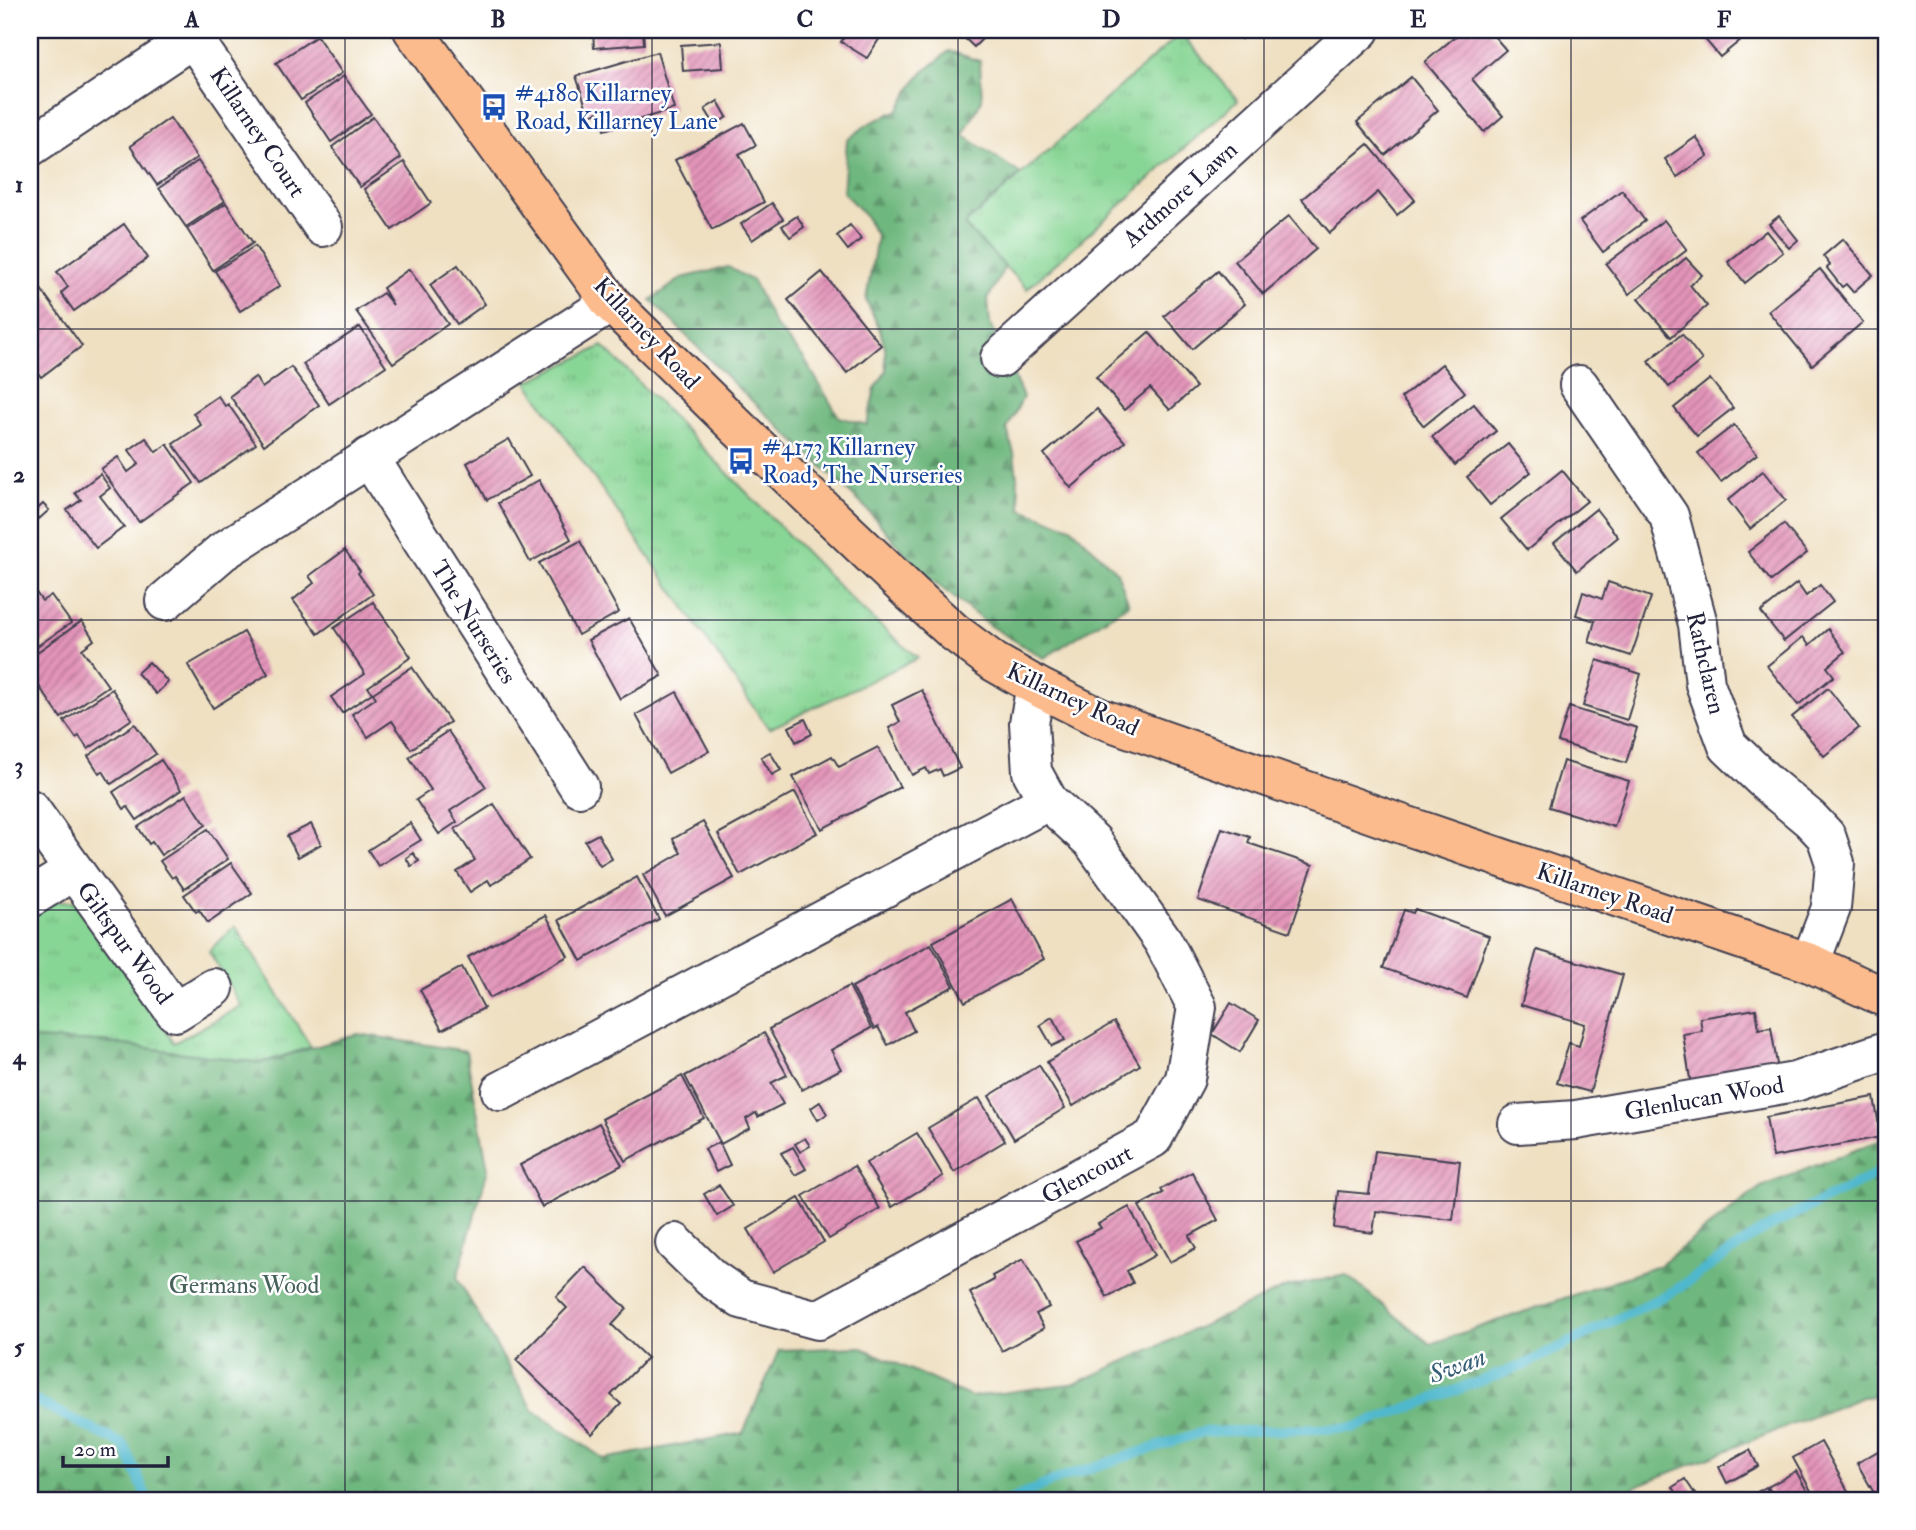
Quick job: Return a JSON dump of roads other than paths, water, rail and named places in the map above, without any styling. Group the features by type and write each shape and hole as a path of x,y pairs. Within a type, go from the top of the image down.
{"main road":[{"name":"Killarney Road","path":"413,30 611,303 748,438 946,624 994,662 1036,686 1112,722 1810,964 1886,998"}],"street":[{"name":"Ardmore Lawn","path":"1000,358 1360,30"},
{"path":"30,147 199,34"},
{"name":"Killarney Court","path":"199,34 323,227"},
{"path":"165,601 222,552 611,303"},
{"name":"Rathclaren","path":"1579,385 1669,516 1698,624 1706,684 1728,746 1769,785 1810,818 1826,836 1835,863 1831,908 1810,964"},
{"name":"The Nurseries","path":"369,457 579,787"},
{"name":"Glencourt","path":"675,1243 711,1278 741,1299 818,1320 1153,1138 1185,1079 1197,1007 1163,941 1092,841 1048,801 1032,772 1029,723 1036,686"},
{"path":"500,1091 1048,801"},
{"name":"Giltspur Wood","path":"30,809 175,1012 214,988"},
{"name":"Giltspur Wood","path":"30,898 73,871"},
{"name":"Glenlucan Wood","path":"1518,1124 1576,1120 1795,1082 1886,1051"}],"waterway":[{"name":"Swan","path":"1010,1500 1060,1478 1202,1432 1353,1428 1524,1365 1674,1291 1761,1231 1886,1169"},
{"name":"Swan","path":"30,1398 124,1445 148,1500"}],"place":[{"name":"#4180 Killarney Road, Killarney Lane","path":"494,107"},
{"name":"#4173 Killarney Road, The Nurseries","path":"741,461"}],"park label":[{"name":"Germans Wood","path":"244,1285"}]}
